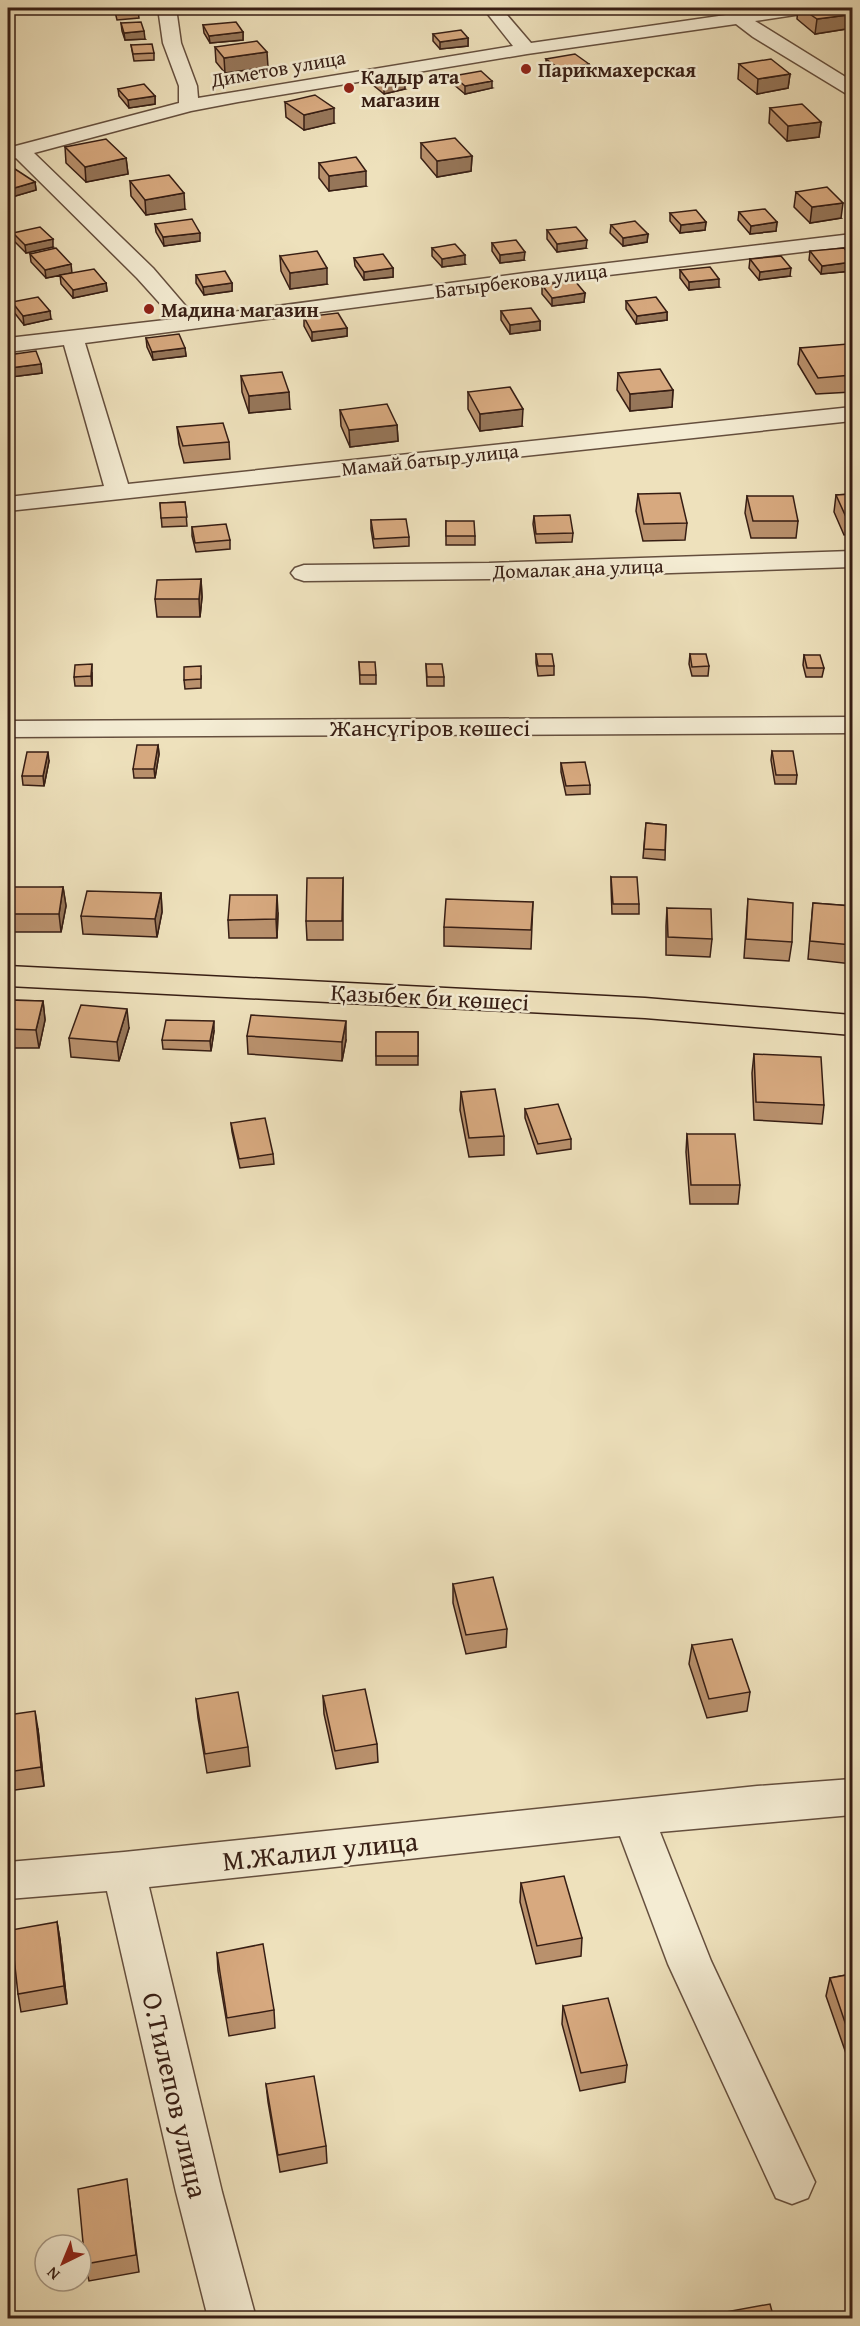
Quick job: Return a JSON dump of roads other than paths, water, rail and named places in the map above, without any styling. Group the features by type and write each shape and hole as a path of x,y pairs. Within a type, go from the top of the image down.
{"main road":[{"name":"Қазыбек би көшесі","path":"8,976 645,1008 852,1025"}],"street":[{"path":"167,8 172,43 188,86 189,106"},
{"path":"492,8 526,49"},
{"name":"Диметов улица","path":"14,152 189,106 526,49 808,8"},
{"path":"739,18 759,33 852,89"},
{"path":"14,152 145,273 190,324"},
{"name":"Батырбекова улица","path":"8,345 852,240"},
{"path":"73,338 118,492"},
{"name":"Мамай батыр улица","path":"8,504 852,414"},
{"name":"Домалак ана улица","path":"304,573 489,571 852,559"},
{"name":"Жансүгіров көшесі","path":"8,729 852,725"},
{"name":"М.Жалил улица","path":"8,1881 124,1871 757,1804 852,1797"},
{"path":"633,1817 690,1964 792,2182"},
{"name":"О.Тилепов улица","path":"124,1871 201,2203 232,2319"}],"place":[{"name":"Парикмахерская","path":"526,69"},
{"name":"Кадыр ата магазин","path":"349,88"},
{"name":"Мадина магазин","path":"149,309"}]}
